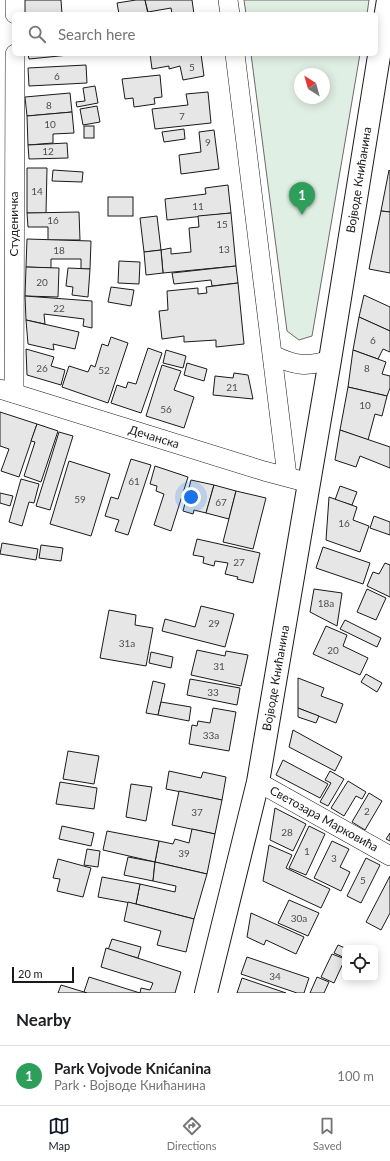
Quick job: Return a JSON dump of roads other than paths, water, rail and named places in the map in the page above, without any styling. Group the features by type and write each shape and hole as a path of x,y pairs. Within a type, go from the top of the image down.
{"street":[{"path":"15,0 15,12"},
{"path":"228,0 230,12"},
{"name":"Војводе Книћанина","path":"206,993 258,782 330,360 388,0"},
{"name":"Студеничка","path":"7,391 15,56"},
{"path":"235,56 287,476"},
{"path":"273,355 291,364 302,365 316,365 330,360"},
{"name":"Дечанска","path":"7,391 264,471 309,483"},
{"name":"Светозара Марковића","path":"258,782 390,856"}],"place":[{"name":"Park Vojvode Knićanina","path":"302,215"}]}
